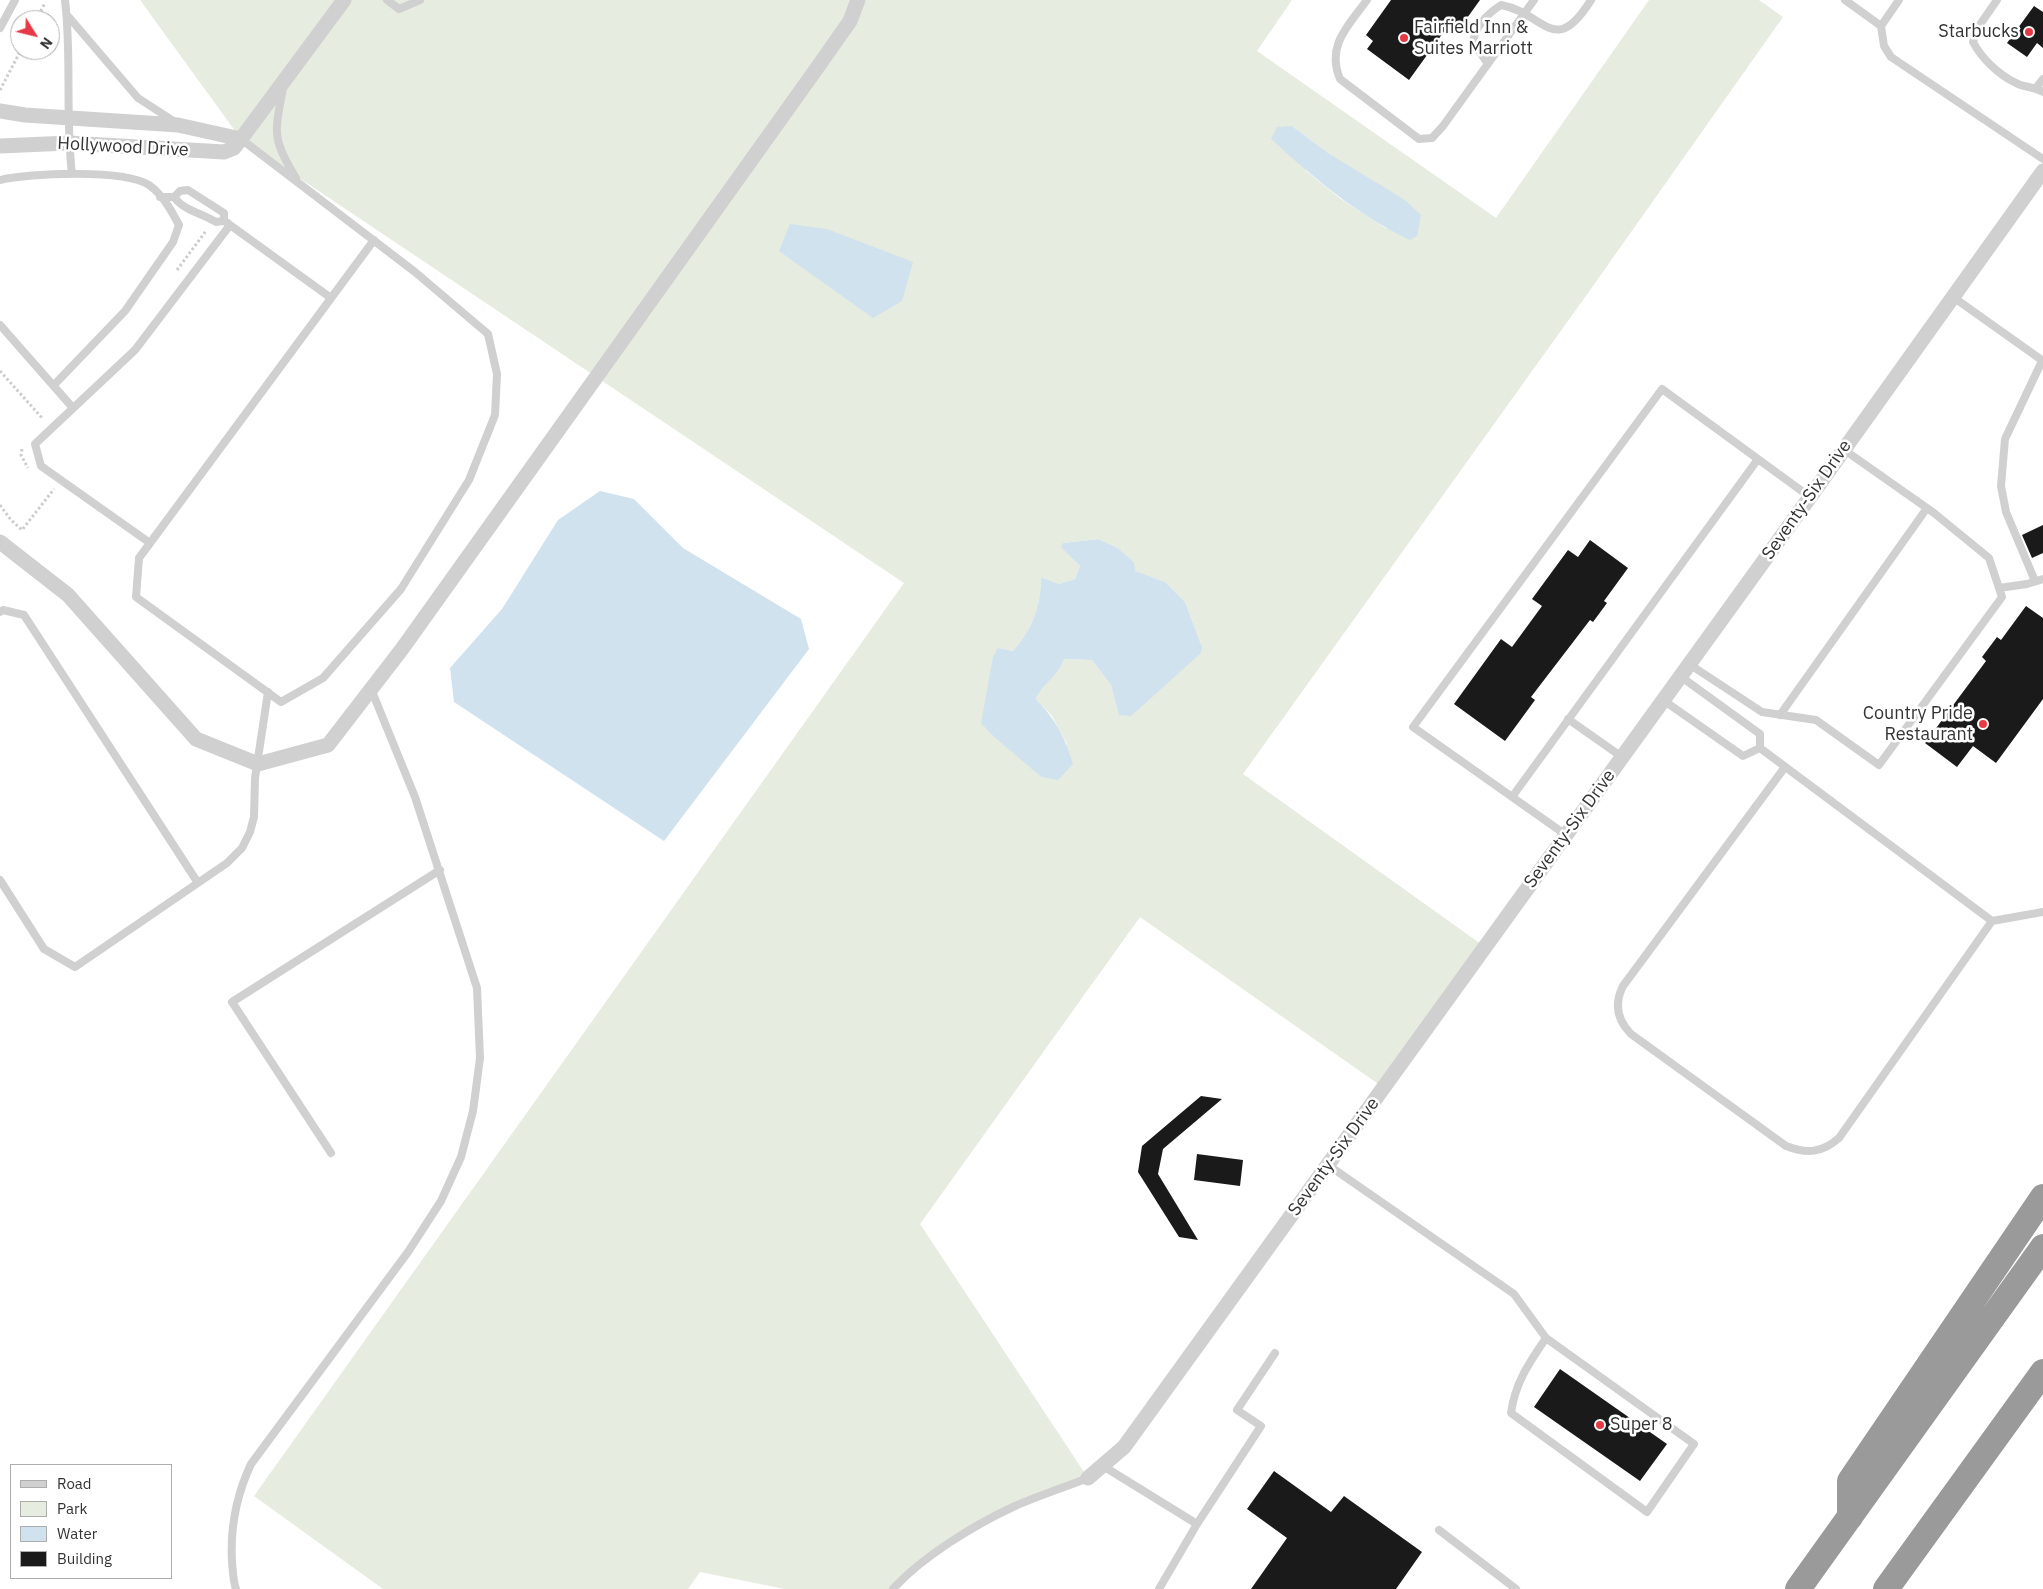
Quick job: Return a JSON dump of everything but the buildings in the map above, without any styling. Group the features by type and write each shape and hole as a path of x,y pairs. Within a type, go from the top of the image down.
{"highway":[{"path":"1850,1517 1850,1481 2043,1198"},
{"path":"1798,1589 2043,1247"},
{"path":"1886,1589 2043,1372"}],"street":[{"path":"0,542 68,595 196,739 258,764 328,745 402,649 509,496 812,76 850,21 858,0"},
{"name":"Hollywood Drive","path":"0,146 69,144 224,152 234,148 342,2"},
{"name":"Hollywood Drive","path":"0,111 25,115 178,125 241,139"},
{"name":"Seventy-Six Drive","path":"1088,1478 1124,1447 2043,171"}],"lane":[{"path":"0,28 15,0"},
{"path":"65,0 70,48 69,144 72,174"},
{"path":"386,0 399,9 420,0"},
{"path":"1367,0 1337,42 1334,66 1340,79 1420,139 1432,138 1534,0"},
{"path":"1488,64 1474,42 1475,30 1489,12 1501,5 1512,7 1552,30 1568,28 1581,16 1591,0"},
{"path":"1845,0 1881,26"},
{"path":"1899,0 1881,26 1884,46 1891,57 2043,158"},
{"path":"1997,0 1976,29 1973,42 1979,53 1994,68 2017,84 2040,90 2043,78"},
{"path":"66,15 138,98 178,125"},
{"path":"285,80 276,139 282,156 300,184"},
{"path":"241,139 374,240 415,272 488,334 497,374 495,415 469,480 401,589 323,678 281,702 136,597 139,558 374,240"},
{"path":"0,180 17,176 72,174 126,178 148,185 169,205 179,225 173,242 125,311 54,385"},
{"path":"160,197 174,197 180,191 188,190 224,213 227,222 331,298"},
{"path":"174,197 180,206 216,222 227,222"},
{"path":"150,543 43,468 35,444 135,350 227,222"},
{"path":"1952,297 2042,361 2005,439 2001,486 2006,512 2039,580 1999,588"},
{"path":"0,325 73,408"},
{"path":"1566,835 1413,727 1662,388 1810,497"},
{"path":"1684,670 1762,712 1816,720 1879,765 2002,597 1989,558 1927,508 1843,449"},
{"path":"1512,797 1758,459"},
{"path":"1780,715 1927,508"},
{"path":"0,612 4,610 24,615 198,883"},
{"path":"1684,670 1760,734 1760,748"},
{"path":"236,1589 231,1547 232,1519 242,1483 251,1464 408,1252 441,1201 461,1157 473,1111 480,1058 477,988 415,797 371,689"},
{"path":"0,880 44,949 75,967 227,863 242,848 250,832 254,817 255,778 268,692"},
{"path":"1663,700 1743,756 1760,748"},
{"path":"1568,719 1622,757"},
{"path":"1760,748 1992,921"},
{"path":"1785,767 1623,986 1617,997 1617,1009 1624,1027 1631,1034 1786,1146 1805,1152 1825,1149 1839,1138 1992,921 2043,912"},
{"path":"331,1153 232,1002 440,870"},
{"path":"1328,1166 1514,1294 1546,1338 1694,1444 1647,1512 1510,1413 1520,1377 1546,1338"},
{"path":"1159,1589 1197,1524 1261,1426 1238,1410 1275,1353"},
{"path":"1103,1466 1197,1524"},
{"path":"893,1589 930,1558 967,1533 1013,1508 1088,1478"},
{"path":"1439,1530 1516,1589"}],"path":[{"path":"41,10 45,3"},
{"path":"0,90 16,60"},
{"path":"174,275 213,220"},
{"path":"0,371 44,420"},
{"path":"40,423 66,399"},
{"path":"24,442 21,455 25,466 34,475 43,468"},
{"path":"0,505 11,520 22,530 61,480"}],"green space":[{"path":"140,0 1292,0 1257,51 1496,218 1649,0 1759,0 1783,17 1593,286 1243,774 1485,947 1384,1088 1140,917 920,1224 1088,1478 1013,1508 967,1533 893,1589 785,1589 700,1572 688,1589 383,1589 254,1496 904,583 241,139","holes":["1292,126 1331,155 1387,229 1341,199 1306,171","1098,539 1118,548 1134,562 1134,571 1165,582 1185,602 1202,647 1119,715 1111,685 1092,660 1064,659 1036,699 1052,716 1067,744 1041,777 1019,757 998,648 1013,651 1025,635 1037,608 1041,577 1059,584 1075,579 1080,566 1062,547 1063,543"]}],"water":[{"path":"1292,126 1331,155 1405,200 1421,215 1417,236 1410,240 1372,219 1320,182 1271,139 1277,127"},
{"path":"790,224 827,229 913,262 902,301 873,318 779,251"},
{"path":"600,491 634,499 683,548 801,619 809,649 664,841 454,702 450,668 502,609 558,520"},
{"path":"1098,539 1118,548 1134,562 1135,571 1165,582 1185,602 1202,647 1201,653 1131,716 1119,715 1111,685 1092,660 1064,659 1058,671 1036,699 1059,729 1073,764 1058,780 1041,777 981,723 993,657 998,648 1013,651 1025,635 1037,608 1041,577 1059,584 1075,579 1080,566 1061,547 1063,543"}],"place":[{"name":"Starbucks","path":"2029,32"},
{"name":"Fairfield Inn & Suites Marriott","path":"1404,38"},
{"name":"Country Pride Restaurant","path":"1983,724"},
{"name":"Super 8","path":"1600,1425"}]}
